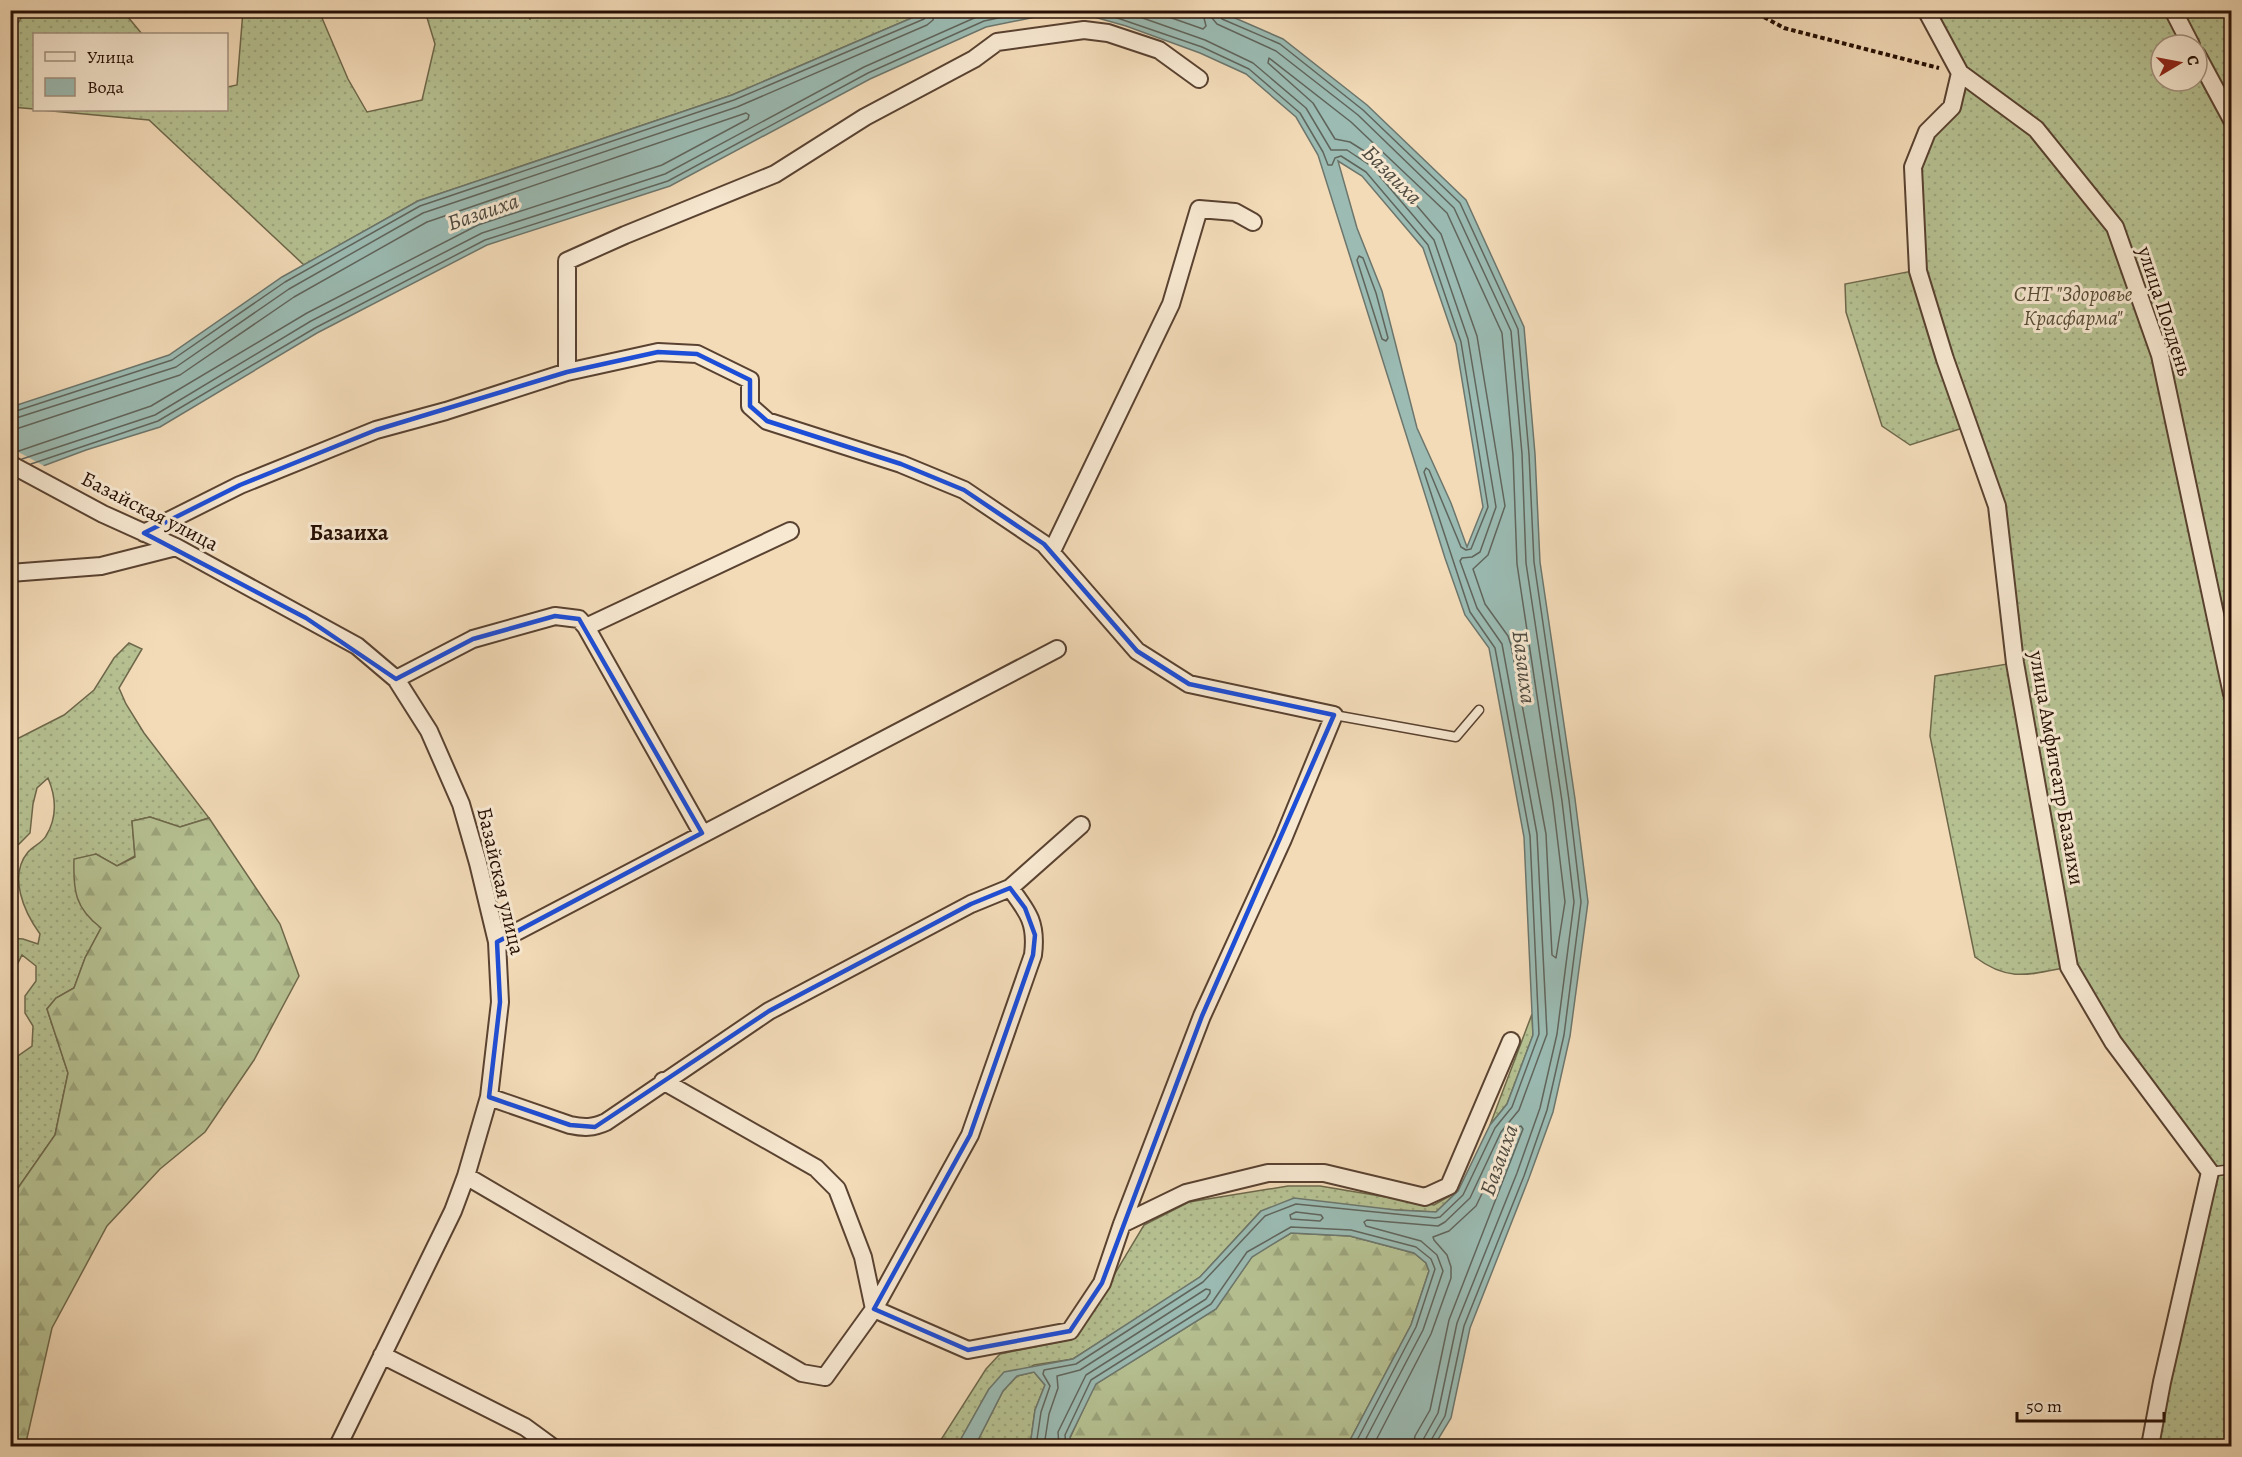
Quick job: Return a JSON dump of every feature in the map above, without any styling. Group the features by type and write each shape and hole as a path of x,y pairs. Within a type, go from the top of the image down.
{"street":[{"name":"улица Полдень","path":"1926,10 1960,73 2036,129 2115,227 2160,355 2232,694"},
{"path":"2173,10 2185,33"},
{"path":"567,372 567,261 776,174 865,117 974,59 997,42 1084,30 1108,33 1159,50 1198,79"},
{"name":"улица Амфитеатр Базаихи","path":"1960,73 1952,108 1927,132 1913,167 1918,271 1945,359 1997,506 2014,663 2069,967 2113,1042 2210,1172"},
{"path":"2209,77 2232,120"},
{"path":"1052,551 1171,304 1198,209 1235,212 1253,222"},
{"path":"144,532 240,485 376,430 446,411 567,372 658,352 698,354 750,380 750,406 767,420 901,464 964,490 1044,543 1137,651 1189,684 1334,715 1283,839 1202,1016 1122,1224 1102,1283 1070,1331 968,1350 874,1309"},
{"name":"Базайская улица","path":"10,464 103,514 176,547 357,646 396,679 429,731 461,804 478,862 496,942 500,1002 489,1097 466,1176 453,1211 338,1446"},
{"path":"586,627 790,531"},
{"path":"10,573 102,566 176,547"},
{"path":"396,679 473,639 555,616 579,619 586,627 702,833"},
{"path":"496,942 1057,649"},
{"path":"489,1097 582,1128 595,1127 606,1122 663,1081 769,1011 971,903 1010,888 1082,825"},
{"path":"466,1176 802,1373 825,1377 874,1309 970,1135 1033,956 1035,935 1026,908 1010,888"},
{"path":"1122,1224 1186,1192 1268,1173 1324,1173 1425,1197 1449,1186 1512,1041"},
{"path":"663,1081 816,1168 837,1189 863,1257 874,1309"},
{"path":"2150,1446 2162,1382 2210,1172"},
{"path":"382,1355 525,1427 551,1446"}],"lane":[{"path":"1334,715 1456,737 1479,710"},
{"path":"2210,1172 2232,1169"}],"path":[{"path":"1751,10 1784,28 1960,73"}],"highlighted area":[{"path":"658,352 697,354 750,380 750,406 767,421 901,464 964,490 1044,544 1137,651 1189,684 1334,715 1202,1016 1102,1283 1070,1331 968,1350 874,1309 970,1135 1033,955 1035,935 1025,908 1010,888 971,904 769,1011 595,1127 570,1125 489,1097 500,1002 497,942 702,833 579,619 555,616 473,639 396,679 306,618 144,533 240,485 376,430 567,372"}],"green space":[{"path":"534,10 928,11 732,95 418,201 304,265 149,120 52,111 228,111 228,87 237,85 243,11 319,11 348,79 367,112 422,100 435,44 425,11 523,11 530,19"},
{"path":"26,11 123,11 141,33 33,33 33,109 11,107 11,33"},
{"name":"СНТ \"Здоровье Красфарма\"","path":"1926,11 2231,11 2231,1446 2150,1446 2210,1172 2069,967 2032,974 2010,973 1999,971 1975,957 1930,736 1935,676 2014,663 1997,506 1969,426 1910,445 1882,426 1846,312 1845,284 1918,270 1913,167 1952,107 1960,73"},
{"path":"129,643 142,649 119,688 126,704 144,733 209,818 180,827 150,817 132,821 135,856 117,866 96,854 101,928 85,958 74,988 56,998 47,1009 68,1073 55,1135 18,1188 11,1143 11,1094 15,1093 18,1080 18,1056 32,1046 33,1026 25,1013 25,996 36,981 36,966 22,955 13,973 11,986 11,938 38,944 40,934 20,894 19,872 28,852 42,841 50,829 54,807 53,793 48,778 37,788 30,833 19,844 11,847 11,742 64,715 94,690 114,658"},
{"path":"150,817 180,827 209,818 280,924 299,976 254,1060 205,1132 160,1169 107,1226 52,1328 27,1446 11,1446 11,1229 16,1226 18,1188 55,1135 68,1073 47,1009 56,998 74,988 85,958 101,928 92,921 77,898 74,859 96,854 117,866 135,857 132,821"},
{"path":"1532,1014 1533,1035 1507,1104 1490,1125"},
{"path":"1288,1186 1320,1186 1434,1205 1458,1191 1436,1212 1261,1211 1200,1277 1073,1359 1034,1365 989,1389 957,1446 937,1446 986,1369 1000,1354 1069,1340 1108,1285 1144,1225 1189,1202"},
{"path":"1291,1233 1350,1236 1414,1253 1426,1263 1429,1271 1411,1325 1347,1446 1072,1446 1070,1438 1095,1384 1216,1309 1252,1256"},
{"path":"1034,1372 1045,1385 1035,1410 1030,1446 975,1446 1003,1391 1017,1376"}],"water":[{"path":"928,11 1065,11 986,27 870,79 670,186 487,245 317,333 160,427 86,450 11,478 11,407 169,355 282,277 418,201 732,95"},
{"path":"1073,11 1219,11 1283,39 1367,105 1466,200 1524,327 1535,454 1540,562 1588,902 1570,1036 1553,1112 1470,1328 1451,1418 1434,1446 1347,1446 1411,1325 1429,1271 1426,1263 1414,1253 1350,1236 1291,1233 1252,1257 1216,1309 1096,1384 1070,1437 1072,1446 1030,1446 1035,1410 1045,1385 1034,1372 1017,1376 1003,1391 975,1446 957,1446 989,1389 1004,1372 1073,1359 1200,1277 1261,1211 1294,1198 1396,1210 1436,1212 1458,1191 1490,1125 1507,1104 1533,1035 1524,837 1489,648 1465,615 1445,558 1318,155 1296,117 1246,74 1200,53 1126,26","holes":["1338,161 1362,176 1423,248 1456,344 1483,507 1467,547 1451,503 1417,428 1382,291 1357,228"]}],"pier":[{"path":"11,448 48,468 16,479 10,477"}],"district":[{"name":"Базаиха","path":"349,533"}]}
